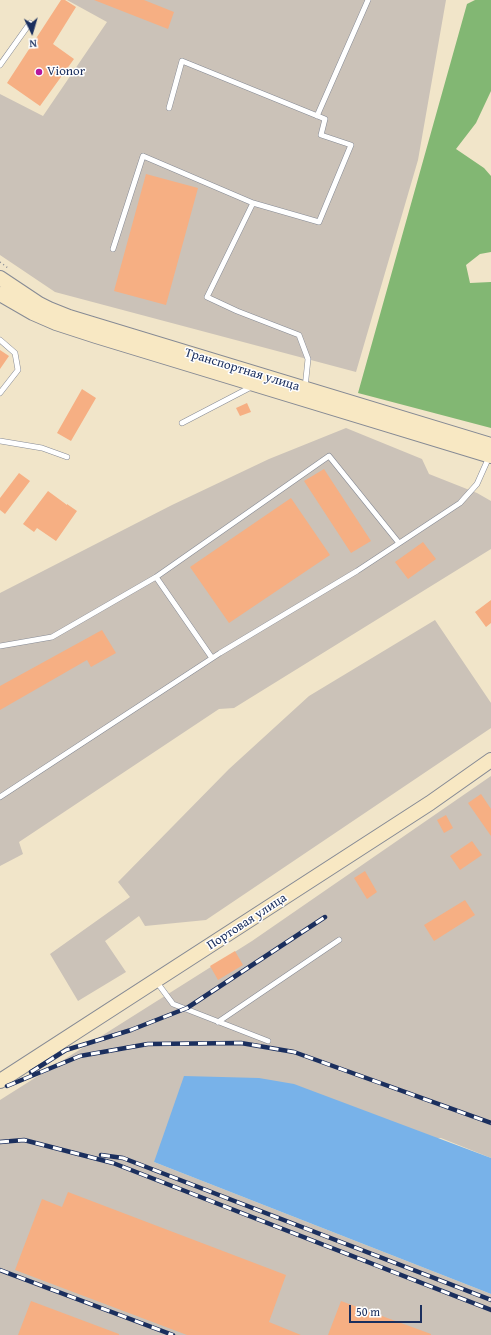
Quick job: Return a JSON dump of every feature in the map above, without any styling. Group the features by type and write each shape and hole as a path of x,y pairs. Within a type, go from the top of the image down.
{"main road":[{"name":"Транспортная улица","path":"0,278 39,304 68,317 257,380 491,452"},
{"name":"Транспортная улица","path":"0,294 33,313 56,323 96,336 257,380 305,389 491,452"},
{"name":"Портовая улица","path":"0,1081 430,803 491,760"}],"lane":[{"path":"317,116 368,0"},
{"path":"0,65 30,23"},
{"path":"113,248 143,156 253,203 319,222 352,145 321,135 325,119 182,62 169,108"},
{"path":"253,203 206,297 237,311 299,335 308,359 305,389"},
{"path":"0,340 15,353 18,370 0,393"},
{"path":"182,423 257,380"},
{"path":"0,441 42,448 67,457"},
{"path":"0,797 212,658 357,570 460,503 477,484 491,452"},
{"path":"0,646 52,637 156,577 329,456 399,543"},
{"path":"156,577 212,658"},
{"path":"218,1022 339,940"},
{"path":"155,980 173,1004 268,1041"}],"shaded area":[{"path":"67,0 446,0 418,160 356,372 55,292 0,255 0,94 43,116 107,22"},
{"path":"346,428 422,459 429,474 477,493 491,501 491,549 234,708 219,709 19,842 23,854 0,866 0,593 172,505 269,459"},
{"path":"435,620 491,703 491,728 206,920 145,926 139,916 105,941 126,972 78,1001 50,954 130,897 118,882 229,769 309,696"},
{"path":"491,776 491,1158 441,1138 154,1162 491,1294 491,1335 0,1335 0,1100 252,941"}],"green space":[{"path":"475,0 491,0 491,91 476,123 456,149 484,168 491,176 491,252 480,254 466,265 470,283 491,282 491,428 358,393 467,4"}],"water":[{"path":"184,1076 259,1078 294,1084 491,1158 491,1294 154,1162"}],"building":[{"name":"Vionor","path":"61,0 65,0 76,7 53,44 74,59 40,106 7,83"},
{"path":"94,0 144,0 174,12 168,29"},
{"path":"146,174 198,188 166,305 114,291"},
{"path":"0,350 9,356 0,369"},
{"path":"82,389 96,398 71,441 57,433"},
{"path":"247,403 251,412 240,416 236,408"},
{"path":"324,469 371,541 351,553 304,481"},
{"path":"19,473 30,481 5,514 0,510 0,498"},
{"path":"48,491 77,511 56,541 37,528 34,532 23,524"},
{"path":"291,498 330,555 229,623 190,567"},
{"path":"423,542 436,559 408,579 395,562"},
{"path":"491,600 491,623 486,627 475,612"},
{"path":"102,630 116,653 91,667 87,660 0,710 0,686"},
{"path":"481,794 491,809 491,836 468,803"},
{"path":"446,815 453,828 444,833 437,820"},
{"path":"472,841 482,855 460,870 450,856"},
{"path":"365,871 377,892 367,899 354,878"},
{"path":"465,900 475,915 434,941 424,925"},
{"path":"235,951 243,965 218,980 210,966"},
{"path":"68,1192 286,1275 269,1322 301,1335 187,1335 15,1270 42,1199 62,1207"},
{"path":"31,1301 119,1334 119,1335 18,1335"},
{"path":"341,1301 431,1334 431,1335 328,1335"}],"railway":[{"path":"31,1072 66,1050 131,1030 187,1008 325,917"},
{"path":"7,1086 80,1056 148,1044 241,1043 294,1052 491,1123"},
{"path":"0,1142 24,1140 113,1163 491,1310"},
{"path":"101,1155 123,1158 491,1300"},
{"path":"0,1270 173,1335"}],"place":[{"name":"Vionor","path":"39,72"}]}
